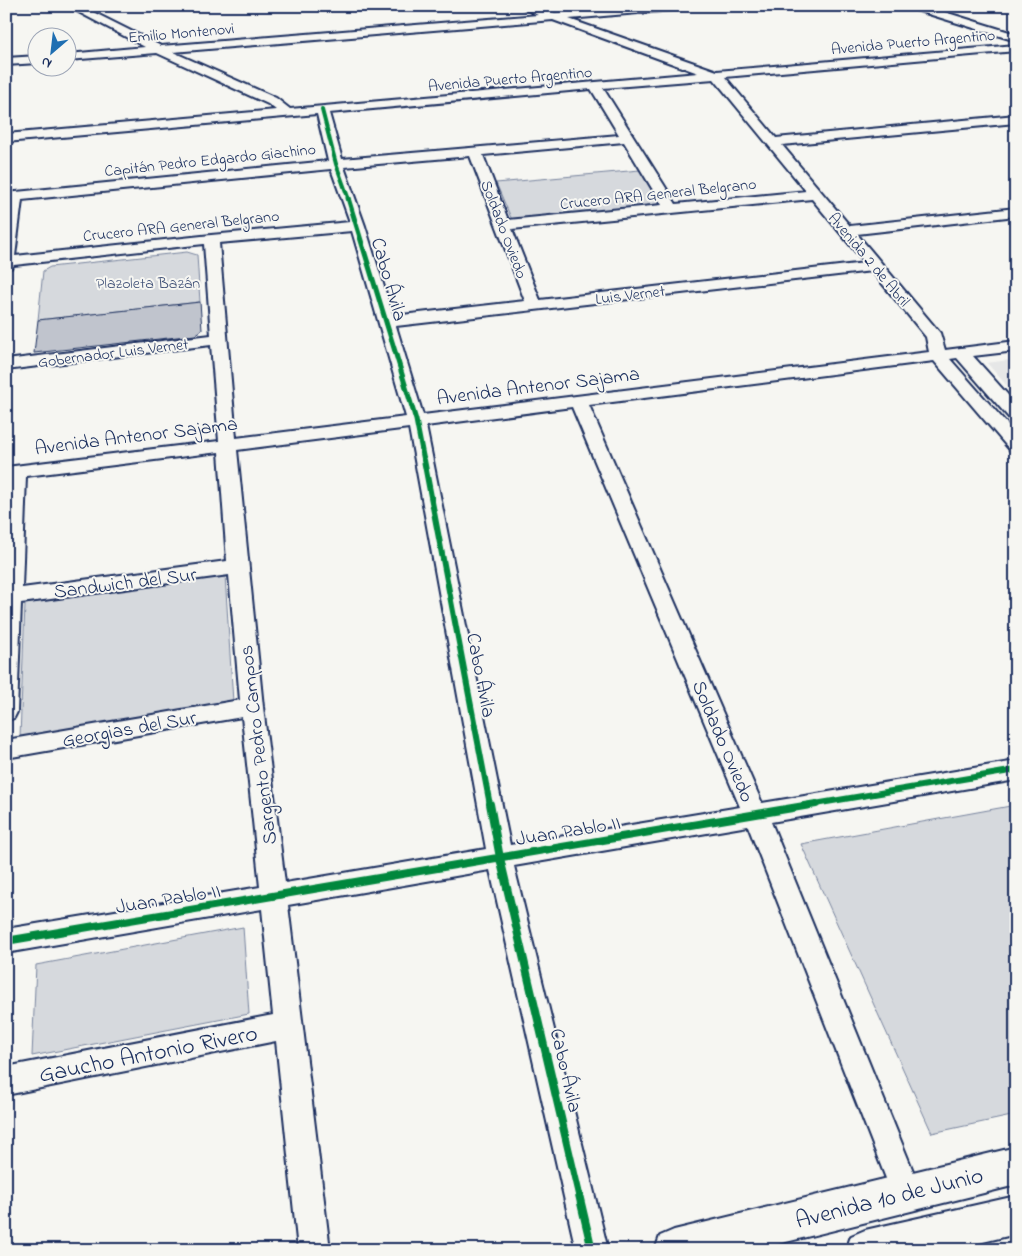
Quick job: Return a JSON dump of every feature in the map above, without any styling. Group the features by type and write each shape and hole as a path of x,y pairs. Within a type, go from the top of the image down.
{"street":[{"path":"72,6 160,50 275,103 288,113"},
{"path":"524,6 717,75"},
{"name":"Emilio Montenovi","path":"78,56 685,6"},
{"path":"912,6 1013,37"},
{"name":"Avenida Puerto Argentino","path":"6,127 1013,37"},
{"name":"Avenida Puerto Argentino","path":"6,138 596,87 1016,48"},
{"path":"6,62 28,60"},
{"name":"Avenida 2 de Abril","path":"717,75 934,336 938,356 1016,446"},
{"path":"596,87 672,209"},
{"name":"Cabo Ávila","path":"322,110 336,164 358,226 416,420 500,858 592,1250"},
{"path":"772,142 1016,119"},
{"name":"Capitán Pedro Edgardo Giachino","path":"11,197 336,164 627,138"},
{"name":"Soldado Oviedo","path":"475,152 534,305"},
{"name":"Crucero ARA General Belgrano","path":"504,225 816,194"},
{"path":"6,265 11,197"},
{"path":"846,230 1016,212"},
{"name":"Crucero ARA General Belgrano","path":"7,261 211,239 358,226"},
{"name":"Sargento Pedro Campos","path":"211,239 238,567 252,707 314,1250"},
{"name":"Luis Vernet","path":"386,322 875,266"},
{"name":"Gobernador Luis Vernet","path":"6,365 220,339"},
{"name":"Avenida Antenor Sajama","path":"12,473 416,420 579,402 1016,346"},
{"path":"961,353 1016,415"},
{"name":"Soldado Oviedo","path":"579,402 756,816 907,1193"},
{"path":"6,712 12,597 12,473"},
{"name":"Sandwich del Sur","path":"12,597 238,567"},
{"name":"Georgias del Sur","path":"6,749 252,707"},
{"name":"Juan Pablo II","path":"6,941 756,816 1016,770"},
{"name":"Gaucho Antonio Rivero","path":"6,1081 289,1025"},
{"name":"Avenida 10 de Junio","path":"674,1250 1016,1166"},
{"path":"865,1250 1016,1214"}],"shaded area":[{"path":"1016,359 1016,396 987,363"}],"green space":[{"path":"640,170 662,205 512,220 496,183"},
{"name":"Plazoleta Bazán","path":"187,252 197,255 200,302 38,320 43,271 50,267"},
{"path":"225,575 233,702 20,737 25,604"},
{"path":"1016,805 1016,1115 932,1133 801,844"},
{"path":"243,927 249,1014 32,1056 36,965"}],"building":[{"path":"200,302 202,330 195,335 34,353 38,320"}],"cycle path":[{"path":"322,110 336,164 358,226 416,420 500,858 592,1250"},
{"path":"6,941 1016,770"}]}
